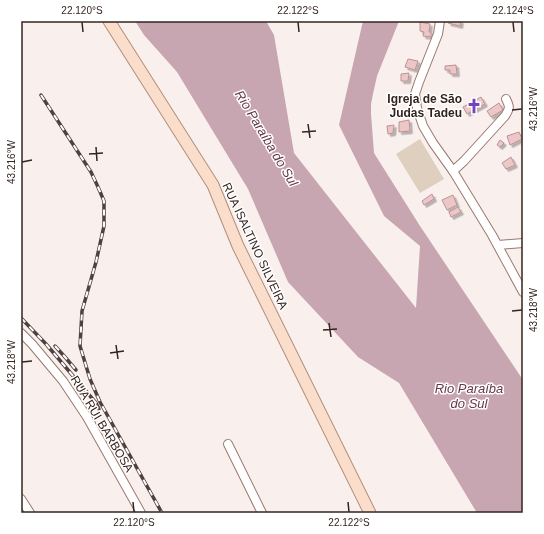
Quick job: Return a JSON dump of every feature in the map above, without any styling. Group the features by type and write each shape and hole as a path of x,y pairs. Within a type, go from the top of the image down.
{"main road":[{"name":"RUA ISALTINO SILVEIRA","path":"109,21 213,185 238,246 370,513"}],"street":[{"path":"440,21 438,34 419,82 416,94 417,108 423,126 453,171 498,245 523,292"},
{"path":"453,171 505,116 509,110 509,105 506,99"},
{"path":"498,245 523,243"},
{"name":"RUA RUI BARBOSA","path":"21,333 63,381 87,417 141,513"},
{"path":"228,444 262,513"},
{"path":"21,499 30,513"}],"shaded area":[{"path":"420,139 444,179 420,193 396,154"}],"water":[{"name":"Rio Paraíba do Sul","path":"135,21 266,21 274,35 294,153 416,308 420,246 384,216 339,125 363,21 399,21 377,76 371,104 374,153 420,226 523,380 523,513 477,513 399,383 358,357 288,282 248,189 177,72 144,35"}],"building":[{"path":"449,21 461,21 460,26 448,23"},
{"path":"420,22 430,24 429,32 431,32 431,37 423,36 424,32 420,31"},
{"path":"408,59 418,61 415,70 405,67"},
{"path":"456,65 457,74 450,74 450,70 445,70 445,66"},
{"path":"409,73 408,81 401,81 401,74"},
{"name":"Igreja de São Judas Tadeu","path":"481,97 485,104 467,114 463,107"},
{"path":"499,103 503,110 491,117 487,111"},
{"path":"409,120 410,131 399,132 399,122"},
{"path":"394,125 393,133 388,134 387,126"},
{"path":"519,132 522,139 510,145 507,136"},
{"path":"500,140 504,143 500,147 497,145"},
{"path":"511,157 515,165 506,169 502,163"},
{"path":"432,194 434,199 424,205 422,201"},
{"path":"453,195 457,205 447,210 442,200"},
{"path":"458,207 461,212 451,217 449,212"}],"railway":[{"path":"41,95 91,172 104,201 104,226 96,262 82,311 80,346 90,379 100,402 162,513"},
{"path":"21,318 46,344 96,403 99,409"},
{"path":"55,346 76,370"}],"place":[{"name":"Igreja de São Judas Tadeu","path":"474,106"}]}
